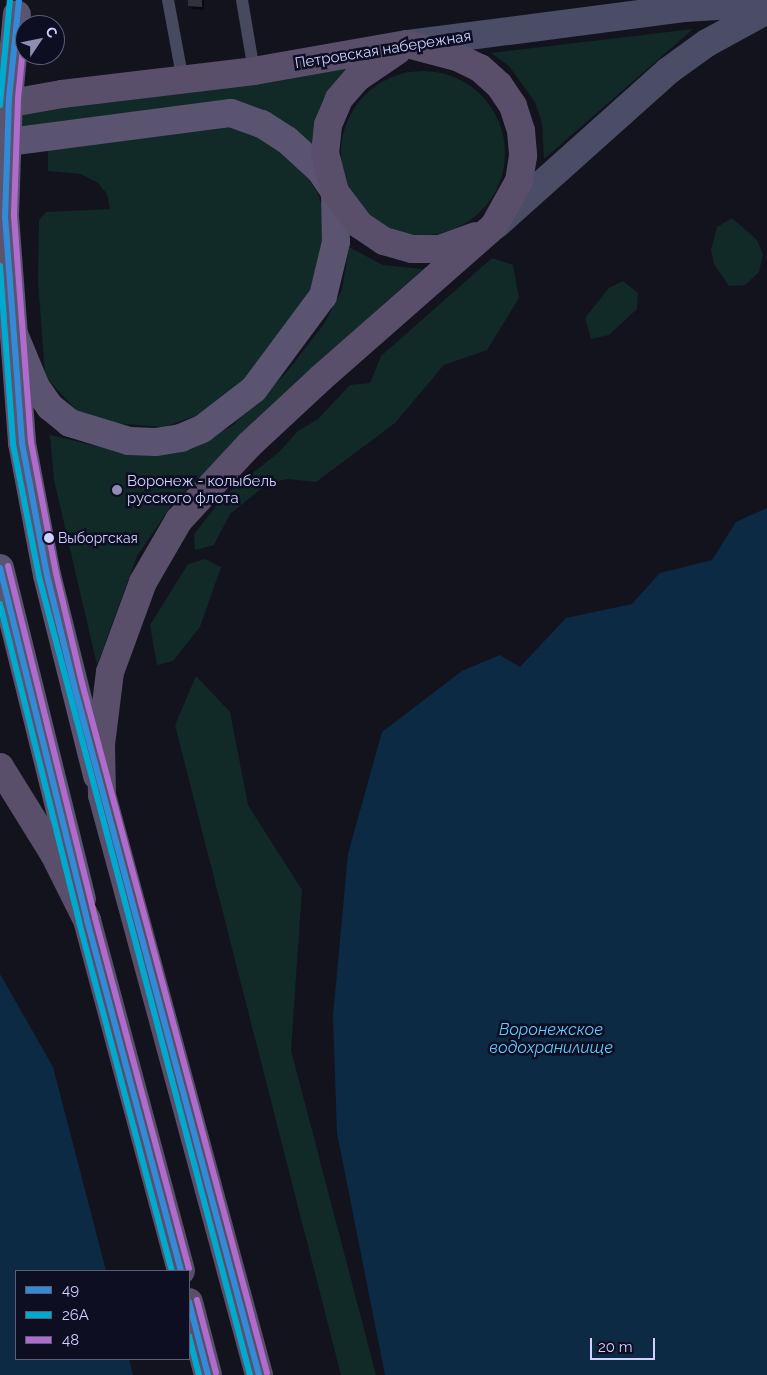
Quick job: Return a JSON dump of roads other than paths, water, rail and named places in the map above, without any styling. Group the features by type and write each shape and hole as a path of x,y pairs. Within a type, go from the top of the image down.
{"highway":[{"name":"Петровская набережная","path":"0,106 62,94 254,71 406,44"},
{"path":"259,1375 102,794 101,744 110,672 143,582 166,539 195,502 249,445 494,226 519,181 523,156 522,131 513,106 499,85 480,68 457,56 406,44 357,78 339,99 328,125 325,153 335,192 360,226 384,241 412,249 440,248 494,226"},
{"path":"0,767 54,854 87,920 181,1270"},
{"path":"190,1306 208,1375"}],"main road":[{"name":"Петровская набережная","path":"406,44 684,8 767,3"},
{"path":"18,7 9,98 6,216 12,329 22,443 34,509 102,794"},
{"path":"494,226 668,71 708,43 767,10"},
{"path":"0,143 231,112 255,121 286,140 320,170 335,192 336,242 323,296 254,389 202,429 181,438 155,442 129,440 70,423 50,407 36,387 12,329"},
{"path":"0,568 87,920"}],"lane":[{"path":"168,0 183,81"},
{"path":"242,0 254,71"}],"water":[{"name":"Воронежское водохранилище","path":"767,508 767,1375 385,1375 337,1133 333,1016 348,854 382,732 462,671 500,655 520,667 566,618 632,604 660,573 712,560 736,522"},
{"path":"0,974 53,1067 106,1270 15,1270 15,1360 129,1360 133,1375 0,1375"}],"place":[{"name":"Воронеж - колыбель русского флота","path":"117,490"},
{"name":"Выборгская","path":"49,538"}]}
